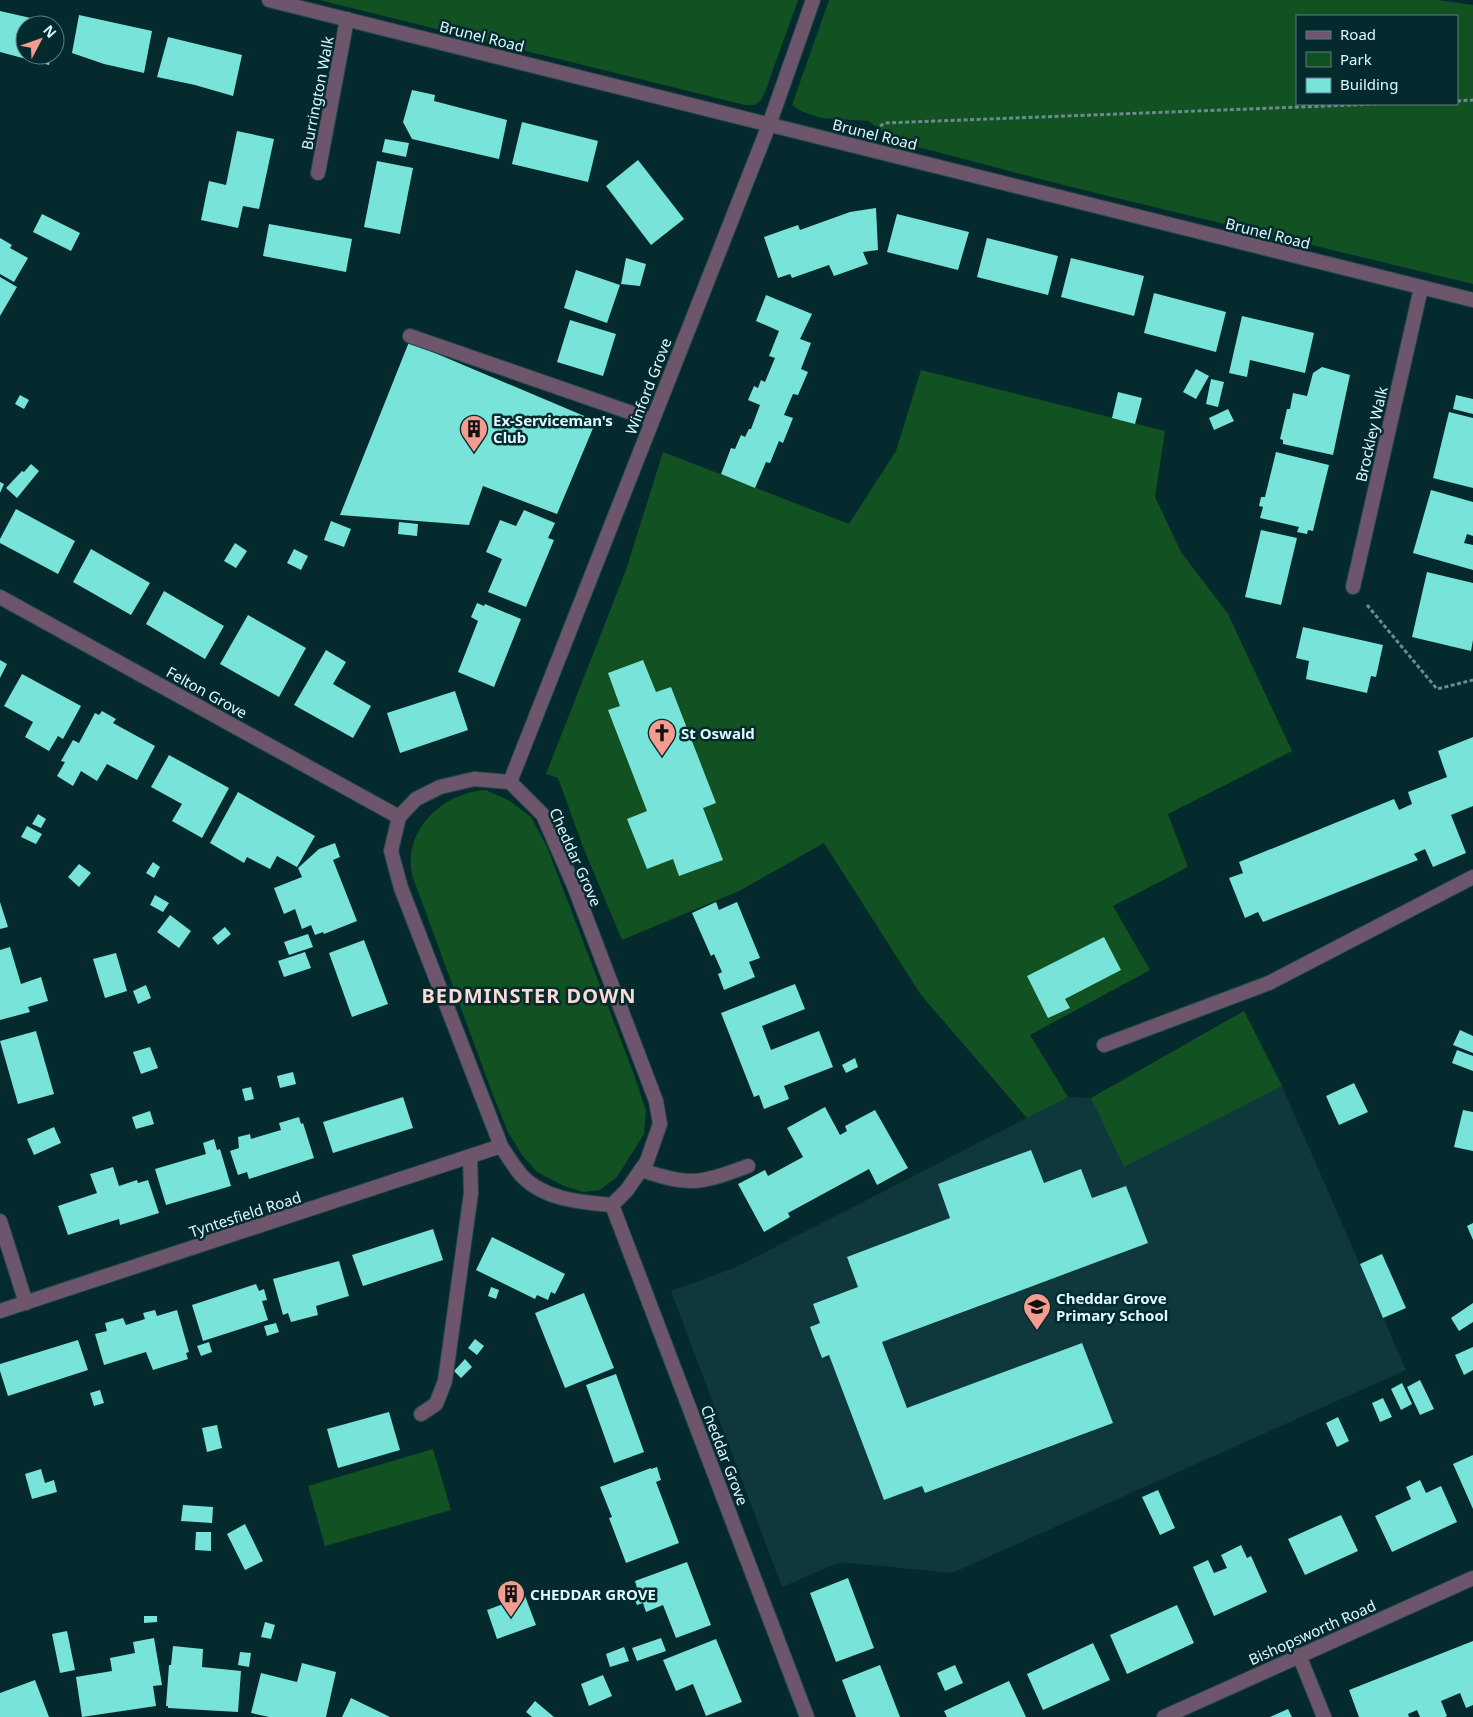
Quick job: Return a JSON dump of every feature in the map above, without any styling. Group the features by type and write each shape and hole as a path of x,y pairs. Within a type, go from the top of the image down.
{"street":[{"name":"Brunel Road","path":"269,0 1473,300"},
{"name":"Winford Grove","path":"510,782 768,124 813,0"},
{"name":"Burrington Walk","path":"318,172 347,19"},
{"name":"Brockley Walk","path":"1352,588 1421,288"},
{"path":"410,336 652,420"},
{"name":"Felton Grove","path":"0,596 399,817"},
{"path":"510,782 474,779 440,787 416,799 399,817 391,851 401,888 501,1146 522,1176 545,1193 579,1202 612,1205"},
{"name":"Cheddar Grove","path":"510,782 543,815 574,886 656,1101 660,1124 647,1162 627,1190 612,1205 807,1717"},
{"path":"1104,1045 1269,983 1473,877"},
{"name":"Tyntesfield Road","path":"0,1311 501,1146"},
{"path":"421,1414 436,1404 445,1381 471,1193 470,1157"},
{"path":"641,1170 672,1179 692,1181 718,1176 748,1166"},
{"path":"0,1221 26,1303"},
{"name":"Bishopsworth Road","path":"1164,1717 1473,1578"},
{"path":"1299,1655 1324,1717"}],"path":[{"path":"1458,100 1473,100"},
{"path":"846,144 885,123 1350,105"},
{"path":"1352,588 1437,689 1473,680"}],"shaded area":[{"name":"Cheddar Grove Primary School","path":"1244,1011 1282,1086 1406,1370 952,1573 840,1562 782,1587 671,1291 734,1268 1068,1097 1091,1098"}],"green space":[{"path":"319,0 798,0 761,100 755,105 745,105"},
{"path":"829,0 1438,0 1473,5 1473,284 1071,187 891,140 869,121 821,118 801,111 792,105"},
{"path":"921,370 1165,431 1155,497 1181,552 1228,614 1292,751 1168,814 1188,867 1113,906 1150,970 1030,1035 1068,1097 1027,1118 921,995 824,843 739,891 622,940 583,847 558,778 546,774 626,570 663,452 849,524 896,451"},
{"path":"486,790 510,801 531,817 547,847 633,1072 646,1111 644,1134 617,1177 600,1190 583,1192 564,1186 537,1172 522,1155 508,1132 412,875 411,858 414,843 420,828 430,816 455,798 470,792"},
{"path":"1244,1011 1282,1086 1124,1167 1091,1098"},
{"path":"433,1449 451,1510 325,1546 308,1486"}],"building":[{"path":"0,11 18,15 15,15 15,56 0,52"},
{"path":"79,15 152,31 144,73 104,64 72,53"},
{"path":"168,37 242,55 233,96 157,77"},
{"path":"412,90 435,95 434,101 507,120 499,159 412,139 403,122"},
{"path":"522,122 598,141 588,182 512,164"},
{"path":"237,131 274,139 259,209 243,206 238,228 201,220 209,181 226,185"},
{"path":"385,139 409,143 406,157 382,152"},
{"path":"638,160 684,219 651,245 606,186"},
{"path":"377,161 413,168 400,234 364,227"},
{"path":"876,208 878,250 863,252 868,264 834,276 829,265 792,278 790,274 778,278 764,237 798,225 800,230 850,212"},
{"path":"42,214 80,233 71,251 33,232"},
{"path":"897,214 969,232 958,270 887,252"},
{"path":"269,224 352,239 346,272 263,256"},
{"path":"0,238 12,245 10,248 28,258 14,282 0,274"},
{"path":"987,238 1058,256 1048,295 977,277"},
{"path":"626,258 646,264 640,286 621,284"},
{"path":"1071,258 1144,276 1134,316 1061,297"},
{"path":"576,270 620,285 607,323 564,308"},
{"path":"0,277 17,287 0,316"},
{"path":"1154,293 1226,312 1216,352 1144,333"},
{"path":"766,295 812,314 800,339 811,343 801,369 808,372 798,395 793,394 784,415 793,418 783,443 779,441 770,463 766,462 755,488 721,474 731,448 735,449 741,435 745,437 749,429 751,429 760,405 748,400 754,386 758,388 761,380 765,382 775,358 769,356 779,331 756,321"},
{"path":"1242,316 1314,333 1305,373 1250,360 1247,377 1229,373"},
{"path":"570,320 616,334 603,376 557,362"},
{"name":"Ex-Serviceman's Club","path":"409,342 596,421 557,514 483,486 469,525 340,515"},
{"path":"1322,367 1350,375 1333,455 1283,444 1283,440 1280,439 1293,393 1307,396 1313,373"},
{"path":"1196,369 1209,376 1196,399 1183,392"},
{"path":"1211,379 1224,382 1218,407 1206,404"},
{"path":"1118,392 1142,398 1135,424 1112,418"},
{"path":"20,395 29,400 24,409 15,404"},
{"path":"1456,395 1473,399 1473,414 1453,409"},
{"path":"1228,409 1234,421 1214,430 1209,418"},
{"path":"1449,412 1473,418 1473,488 1433,478"},
{"path":"1276,452 1329,465 1313,531 1308,530 1307,534 1297,532 1299,527 1260,518 1263,507 1259,506 1261,497 1265,497"},
{"path":"31,464 39,471 17,498 6,488"},
{"path":"0,482 4,484 0,493"},
{"path":"1431,490 1473,502 1473,536 1467,534 1464,543 1473,545 1473,570 1413,553"},
{"path":"16,509 75,541 58,574 0,543 0,539"},
{"path":"524,510 555,523 548,538 554,540 526,607 488,592 502,559 486,552 500,520 516,526"},
{"path":"331,521 351,529 344,547 324,540"},
{"path":"399,522 418,524 417,536 398,534"},
{"path":"1261,530 1297,538 1281,605 1245,597"},
{"path":"235,543 247,551 236,568 224,561"},
{"path":"91,549 150,583 131,615 73,582"},
{"path":"294,549 308,556 301,570 287,563"},
{"path":"1427,572 1473,583 1473,640 1471,651 1412,637"},
{"path":"164,591 224,626 205,659 146,624"},
{"path":"477,603 484,606 485,604 521,619 494,687 458,672 478,621 471,617"},
{"path":"248,615 306,648 279,697 220,664"},
{"path":"1303,627 1383,645 1376,677 1371,676 1367,693 1306,679 1309,661 1296,658"},
{"path":"326,650 346,662 333,684 371,706 353,738 294,705"},
{"path":"0,660 7,664 0,678"},
{"name":"St Oswald","path":"643,660 656,692 671,687 716,803 703,808 723,860 679,876 673,859 647,869 627,819 647,811 608,710 620,706 608,673"},
{"path":"22,674 81,706 63,739 58,736 49,751 25,737 33,722 4,706"},
{"path":"455,691 468,730 400,753 387,713"},
{"path":"102,711 116,719 113,723 155,746 137,780 107,764 97,781 81,771 73,786 57,776 65,762 61,761 73,740 79,743 95,713 99,715"},
{"path":"1473,737 1473,806 1451,815 1466,853 1433,867 1425,849 1414,854 1418,860 1263,922 1258,912 1245,918 1229,878 1243,873 1239,862 1394,799 1399,810 1412,804 1408,792 1447,777 1438,751"},
{"path":"169,755 229,788 202,838 172,821 182,804 151,787"},
{"path":"238,792 315,836 297,867 277,856 270,869 247,857 244,863 210,843"},
{"path":"38,814 46,819 41,828 32,824"},
{"path":"27,826 42,834 36,844 21,837"},
{"path":"335,843 340,857 333,860 357,921 324,934 323,932 315,935 311,925 302,929 295,909 284,914 274,888 302,877 298,868 319,849"},
{"path":"153,862 160,867 154,878 146,873"},
{"path":"79,864 91,873 79,887 68,877"},
{"path":"155,895 169,903 163,912 150,905"},
{"path":"0,902 8,927 0,929"},
{"path":"716,902 719,910 737,902 760,958 749,962 755,977 724,990 718,974 722,972 714,954 711,956 692,913"},
{"path":"170,915 191,931 179,948 157,932"},
{"path":"225,927 231,934 218,945 212,938"},
{"path":"308,934 313,947 289,955 284,942"},
{"path":"1104,937 1121,970 1065,999 1070,1008 1048,1018 1027,976"},
{"path":"364,940 388,1004 352,1017 329,953"},
{"path":"10,947 21,984 41,977 48,1001 28,1007 30,1012 0,1020 0,950"},
{"path":"305,952 311,968 284,977 278,961"},
{"path":"116,953 127,991 105,998 93,959"},
{"path":"795,984 805,1009 762,1026 771,1050 819,1031 833,1067 784,1086 789,1099 764,1109 759,1095 754,1097 721,1013"},
{"path":"146,985 151,998 138,1004 133,991"},
{"path":"1460,1030 1473,1036 1473,1053 1453,1045"},
{"path":"36,1031 54,1094 18,1104 0,1041"},
{"path":"150,1047 158,1068 141,1074 133,1052"},
{"path":"1457,1050 1473,1056 1473,1071 1452,1063"},
{"path":"855,1058 858,1067 846,1073 842,1065"},
{"path":"293,1072 296,1084 280,1088 277,1076"},
{"path":"1354,1083 1368,1112 1339,1125 1326,1096"},
{"path":"251,1087 254,1099 245,1101 242,1089"},
{"path":"403,1097 413,1128 333,1153 323,1122"},
{"path":"825,1107 840,1135 847,1131 845,1126 875,1110 908,1168 877,1185 869,1169 788,1213 790,1217 764,1232 738,1184 765,1170 768,1176 803,1157 787,1128"},
{"path":"1463,1110 1473,1112 1473,1151 1454,1147"},
{"path":"150,1111 154,1124 136,1129 132,1117"},
{"path":"299,1117 301,1124 303,1123 314,1158 249,1179 247,1172 238,1175 230,1151 239,1148 238,1137 250,1134 251,1139 281,1130 279,1123"},
{"path":"54,1127 61,1143 34,1155 27,1139"},
{"path":"214,1139 217,1150 220,1149 231,1186 166,1205 155,1169 206,1154 203,1143"},
{"path":"1031,1150 1044,1183 1081,1169 1092,1198 1126,1186 1148,1243 882,1342 907,1408 1082,1343 1113,1423 925,1493 922,1486 884,1500 829,1355 822,1358 810,1327 820,1323 813,1304 858,1287 847,1257 950,1218 938,1184"},
{"path":"113,1167 119,1186 137,1180 138,1183 148,1180 159,1213 120,1225 119,1219 68,1235 58,1206 97,1193 90,1174"},
{"path":"1473,1223 1473,1240 1467,1226"},
{"path":"433,1229 443,1260 363,1286 352,1255"},
{"path":"492,1237 565,1274 555,1294 551,1292 548,1300 537,1295 535,1299 476,1270"},
{"path":"1382,1254 1406,1308 1383,1318 1360,1264"},
{"path":"339,1261 349,1296 316,1306 318,1315 291,1322 288,1313 283,1315 273,1279"},
{"path":"256,1284 259,1291 264,1289 267,1300 262,1301 268,1320 203,1341 192,1305"},
{"path":"491,1287 499,1290 496,1299 488,1296"},
{"path":"584,1293 614,1368 565,1388 535,1313"},
{"path":"1473,1303 1473,1322 1459,1331 1451,1318"},
{"path":"155,1310 157,1316 177,1310 189,1352 186,1353 188,1359 153,1370 146,1352 104,1365 95,1334 107,1331 105,1323 123,1318 126,1325 145,1319 143,1313"},
{"path":"276,1323 279,1332 267,1336 264,1326"},
{"path":"475,1339 484,1346 477,1355 468,1348"},
{"path":"78,1340 88,1370 8,1396 0,1371 0,1364"},
{"path":"209,1342 212,1352 201,1356 197,1346"},
{"path":"1473,1347 1473,1370 1464,1375 1455,1355"},
{"path":"465,1359 472,1367 461,1378 454,1371"},
{"path":"616,1374 644,1452 614,1463 586,1385"},
{"path":"1420,1380 1434,1409 1420,1415 1407,1387"},
{"path":"1402,1383 1412,1404 1401,1410 1391,1389"},
{"path":"100,1390 104,1403 94,1406 90,1393"},
{"path":"1383,1398 1392,1417 1380,1422 1372,1403"},
{"path":"389,1412 400,1450 338,1468 327,1429"},
{"path":"1338,1417 1349,1441 1337,1447 1326,1423"},
{"path":"217,1425 222,1448 207,1452 202,1428"},
{"path":"1473,1455 1473,1509 1453,1464"},
{"path":"657,1467 661,1480 656,1482 679,1543 626,1563 609,1518 612,1517 600,1487"},
{"path":"41,1469 45,1483 54,1480 57,1492 32,1499 25,1474"},
{"path":"1420,1480 1426,1493 1441,1486 1457,1522 1392,1552 1375,1516 1411,1499 1406,1487"},
{"path":"1158,1490 1175,1528 1160,1535 1142,1497"},
{"path":"183,1505 213,1507 212,1523 181,1521"},
{"path":"1341,1515 1358,1551 1305,1575 1288,1539"},
{"path":"245,1524 263,1561 245,1570 227,1534"},
{"path":"196,1532 211,1532 211,1551 195,1550"},
{"path":"1241,1545 1247,1558 1251,1556 1267,1592 1214,1616 1193,1567 1208,1560 1214,1573 1227,1568 1221,1555"},
{"path":"687,1562 711,1625 676,1638 663,1605 646,1612 643,1603 637,1605 631,1591 637,1588 635,1581"},
{"path":"848,1578 874,1648 836,1662 810,1593"},
{"name":"CHEDDAR GROVE","path":"525,1596 536,1625 497,1639 487,1610"},
{"path":"1177,1605 1194,1643 1127,1674 1110,1635"},
{"path":"144,1616 157,1616 157,1622 144,1623"},
{"path":"265,1622 275,1625 271,1639 261,1637"},
{"path":"67,1631 75,1670 60,1673 52,1634"},
{"path":"154,1638 162,1685 153,1686 156,1706 82,1717 76,1677 112,1671 110,1658 135,1653 133,1642"},
{"path":"661,1638 666,1651 637,1661 632,1648"},
{"path":"716,1639 742,1702 706,1716 693,1684 676,1691 663,1660"},
{"path":"1473,1641 1473,1705 1466,1708 1460,1693 1441,1701 1447,1716 1445,1717 1420,1717 1417,1710 1408,1714 1409,1717 1359,1717 1349,1690"},
{"path":"1093,1643 1110,1680 1043,1710 1027,1674"},
{"path":"173,1646 203,1649 202,1667 241,1671 238,1712 168,1708 166,1706 169,1665 171,1665"},
{"path":"624,1647 629,1661 610,1667 606,1654"},
{"path":"240,1652 251,1653 249,1667 238,1665"},
{"path":"302,1663 336,1672 326,1717 269,1717 251,1713 261,1673 297,1682"},
{"path":"880,1665 900,1717 856,1717 842,1680"},
{"path":"955,1665 963,1683 945,1691 937,1673"},
{"path":"603,1675 612,1696 589,1706 581,1684"},
{"path":"35,1680 49,1717 0,1717 0,1693"},
{"path":"1009,1681 1026,1717 947,1717 944,1711"},
{"path":"351,1698 384,1714 390,1717 342,1717"},
{"path":"535,1701 554,1717 532,1717 526,1712"},
{"path":"1288,1709 1292,1717 1270,1717"}],"place":[{"name":"Ex-Serviceman's Club","path":"474,453"},
{"name":"St Oswald","path":"662,757"},
{"name":"Cheddar Grove Primary School","path":"1037,1331"},
{"name":"CHEDDAR GROVE","path":"511,1618"}],"district":[{"name":"BEDMINSTER DOWN","path":"529,995"}]}
